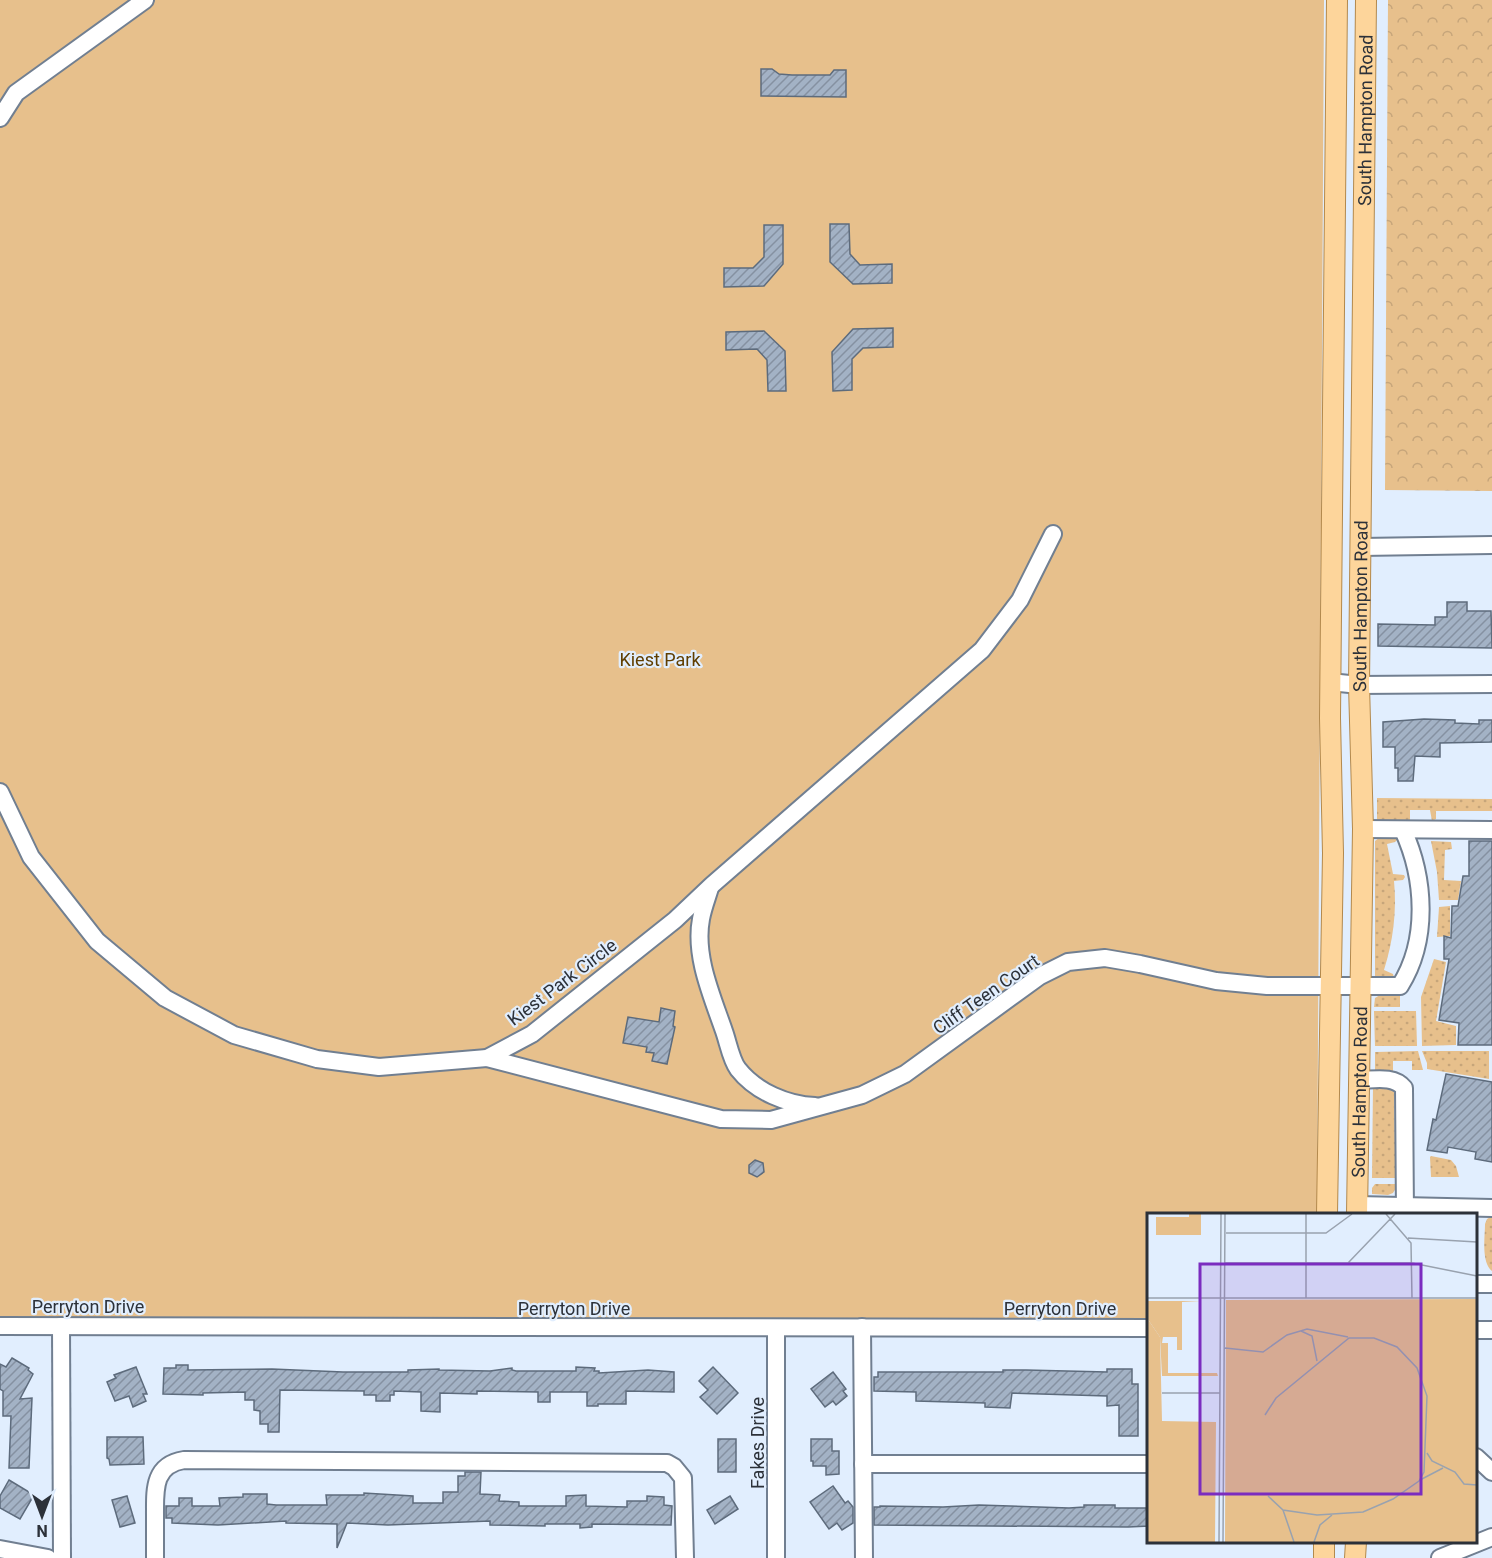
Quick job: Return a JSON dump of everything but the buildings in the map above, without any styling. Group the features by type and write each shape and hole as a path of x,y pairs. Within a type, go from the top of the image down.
{"main road":[{"name":"South Hampton Road","path":"1327,1213 1333,853 1330,682 1337,0"},
{"name":"South Hampton Road","path":"1357,1210 1363,829 1359,685 1366,0"},
{"path":"1335,217 1364,218"}],"street":[{"path":"0,104 145,0"},
{"path":"0,118 15,93"},
{"name":"Kiest Park Circle","path":"2,800 31,857 97,941 165,998 234,1035 317,1059 379,1066 487,1058 531,1034 675,920 712,885 982,650 1020,600 1053,534"},
{"path":"1361,548 1492,545"},
{"path":"1330,682 1359,685 1492,684"},
{"path":"1363,829 1492,830"},
{"name":"Cliff Teen Court","path":"487,1058 721,1119 771,1120 862,1095 905,1074 1040,976 1068,962 1106,958 1216,981 1267,986 1400,986 1416,954 1420,920 1416,870 1410,844 1403,830"},
{"name":"Cliff Teen Court","path":"712,885 700,920 700,953 737,1068 752,1083 781,1099 805,1105 822,1106"},
{"path":"1359,1080 1392,1080 1404,1088 1405,1211"},
{"path":"1357,1210 1492,1208"},
{"name":"Perryton Drive","path":"0,1326 1147,1328"},
{"path":"61,1326 62,1558"},
{"path":"862,1327 864,1558"},
{"name":"Fakes Drive","path":"776,1328 776,1558"},
{"path":"1477,1458 1492,1472"},
{"path":"155,1558 156,1484 160,1475 170,1464 184,1460 667,1463 674,1467 683,1478 685,1558"},
{"path":"863,1464 1147,1464"},
{"path":"1440,1558 1492,1537"},
{"path":"0,1549 48,1558"}],"green space":[{"name":"Kiest Park","path":"0,0 1324,0 1317,1213 1147,1213 1147,1320 0,1319"},
{"path":"1388,0 1492,0 1492,491 1385,490"},
{"path":"1377,798 1492,799 1492,811 1436,811 1436,819 1432,821 1430,810 1410,810 1410,821 1380,821 1377,820"},
{"path":"1380,837 1395,837 1397,840 1387,844 1393,874 1405,877 1403,880 1394,881 1394,926 1384,970 1393,974 1392,979 1377,979 1375,976 1375,841"},
{"path":"1431,841 1451,842 1452,849 1445,850 1444,880 1461,881 1458,900 1439,900"},
{"path":"1450,906 1450,936 1437,937 1439,907"},
{"path":"1434,959 1446,962 1436,1021 1456,1026 1456,1045 1422,1046 1421,997"},
{"path":"1380,995 1400,996 1400,1007 1374,1007 1375,998"},
{"path":"1374,1011 1416,1011 1417,1046 1375,1046"},
{"path":"1418,1051 1423,1070 1412,1070 1412,1061 1393,1061 1393,1071 1375,1071 1375,1052"},
{"path":"1422,1051 1489,1051 1489,1079 1427,1069"},
{"path":"1373,1086 1389,1087 1394,1092 1398,1178 1372,1178"},
{"path":"1431,1156 1451,1160 1456,1166 1459,1177 1431,1177"},
{"path":"1375,1184 1398,1184 1393,1193 1388,1195 1372,1194"},
{"path":"1492,1216 1492,1271 1486,1262 1484,1242 1485,1224"}]}
